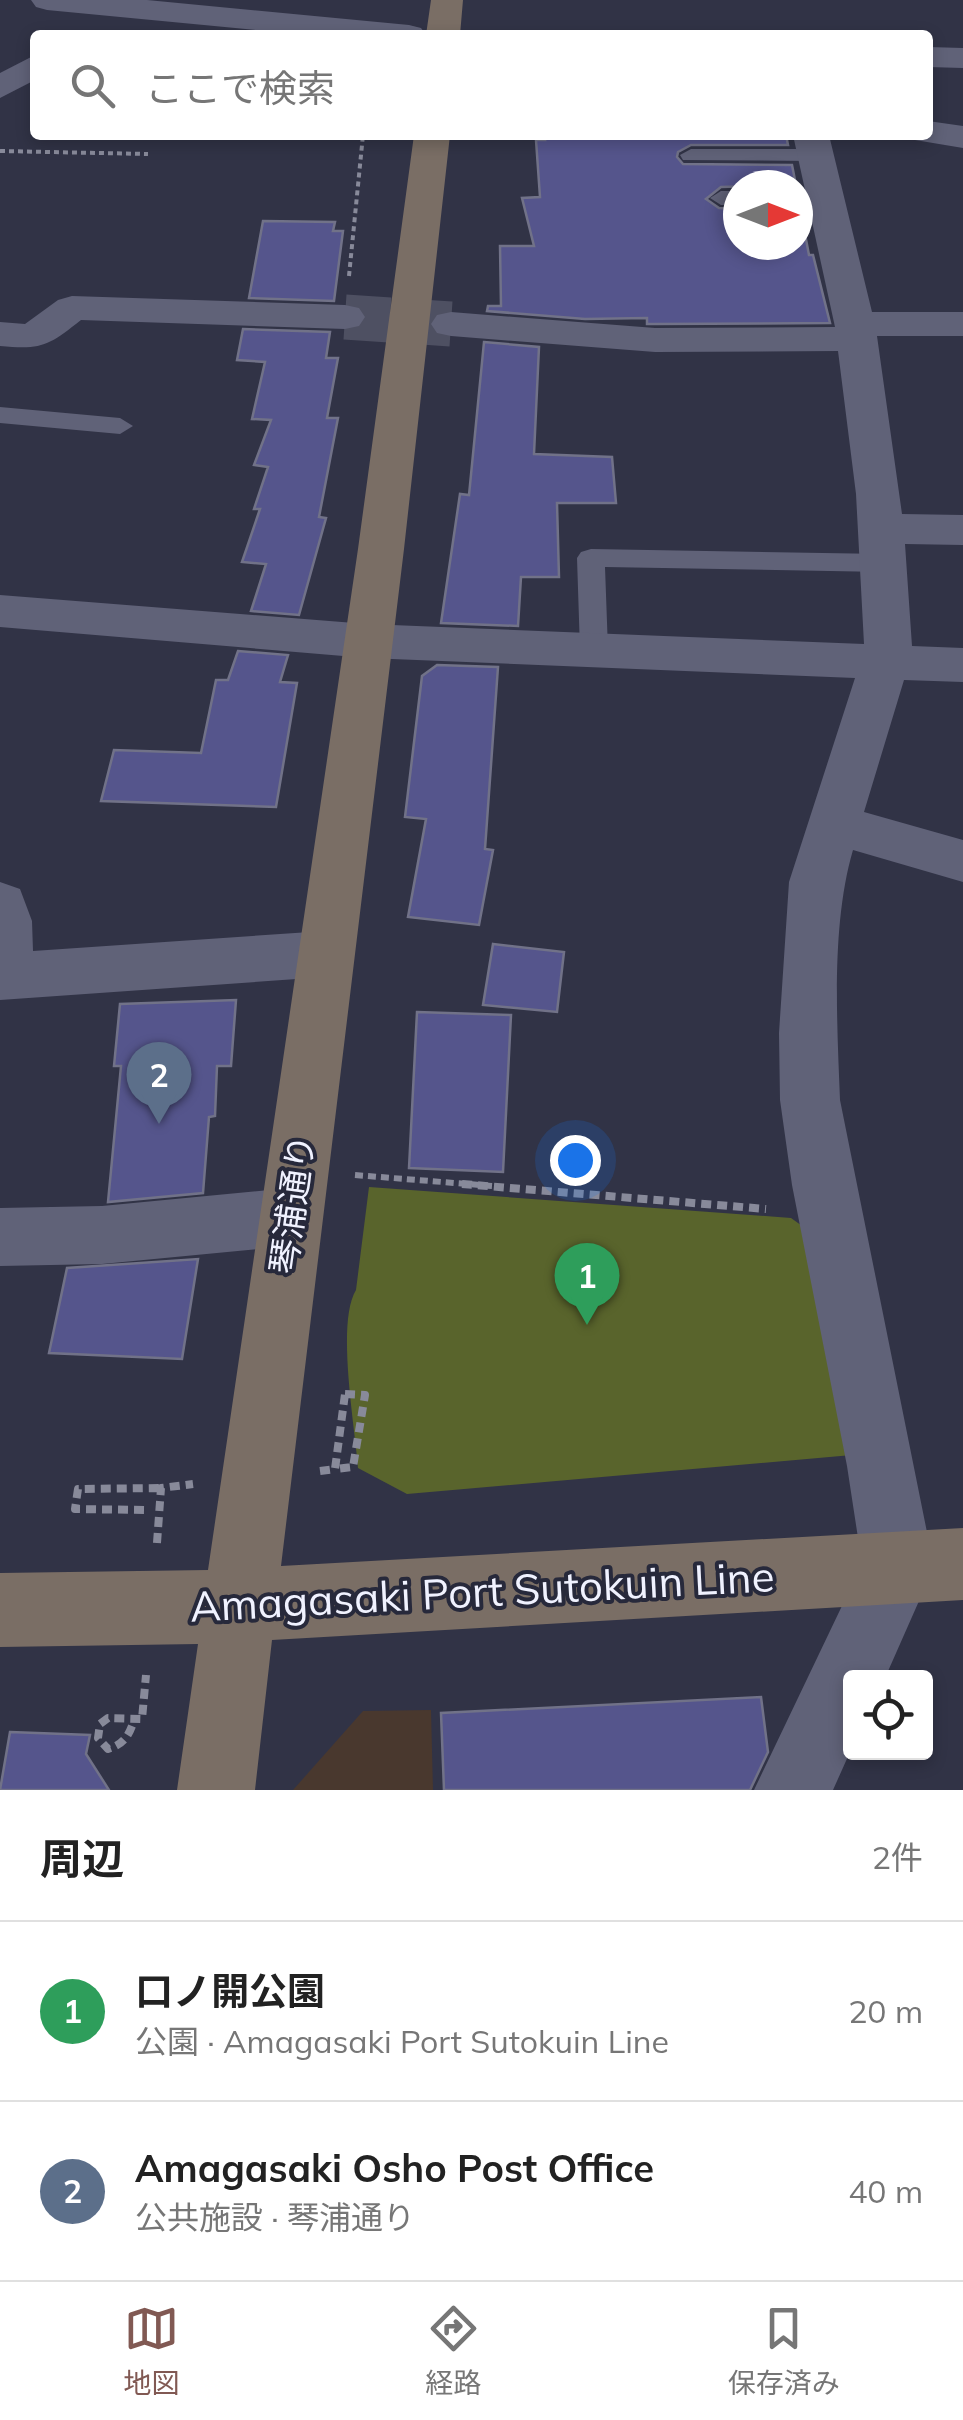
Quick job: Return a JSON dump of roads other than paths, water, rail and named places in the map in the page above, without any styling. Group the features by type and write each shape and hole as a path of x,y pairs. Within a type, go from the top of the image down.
{"street":[{"path":"46,0 358,30"},
{"path":"444,30 447,0"},
{"path":"933,57 963,58"},
{"path":"0,88 30,68"},
{"path":"933,82 963,83"},
{"path":"933,133 963,137"},
{"name":"琴浦通り","path":"216,1790 398,428 431,140"},
{"path":"812,170 813,145"},
{"path":"793,1790 931,1566 882,1466 810,1100 808,1033 816,882 889,636 856,331 813,204"},
{"path":"0,334 34,337 72,308 345,318"},
{"path":"451,324 655,340 963,324"},
{"path":"882,546 963,530"},
{"path":"0,611 368,630 594,650 963,665"},
{"path":"834,824 963,861"},
{"path":"0,904 6,955 0,975 325,954"},
{"path":"0,1237 102,1234 290,1217"},
{"name":"Amagasaki Port Sutokuin Line","path":"0,1610 241,1605 931,1566"}],"lane":[{"path":"691,155 813,145"},
{"path":"0,415 120,426"},
{"path":"594,650 591,558 882,546"}],"tunnel":[{"path":"345,317 451,324"}],"place":[{"name":"Amagasaki Osho Post Office","path":"159,1124"},
{"name":"口ノ開公園","path":"587,1325"}]}
